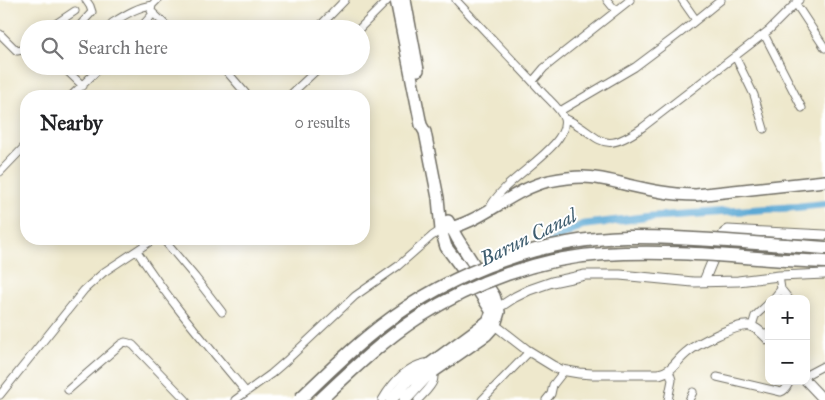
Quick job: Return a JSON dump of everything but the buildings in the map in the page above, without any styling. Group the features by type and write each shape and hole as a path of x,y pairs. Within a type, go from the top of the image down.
{"highway":[{"path":"299,400 366,338 403,310 457,279 519,255 571,242 626,237 825,248"},
{"path":"320,400 376,349 418,318 465,292 523,270 574,258 626,253 825,262"}],"main road":[{"path":"396,0 438,198 450,232 483,288 492,312 492,323"},
{"path":"405,0 425,110 427,124 425,132"},
{"path":"391,400 408,380 427,371 492,323 499,312 494,296 483,288 446,247 450,232 517,194 548,181 582,177 597,178 668,194 681,195 825,182"},
{"path":"405,400 427,371"}],"street":[{"path":"85,20 92,12 86,0"},
{"path":"326,20 345,0"},
{"path":"367,20 388,0"},
{"path":"456,0 562,114 593,137 608,143 618,141 643,126 764,34 798,2 825,48"},
{"path":"607,0 616,11"},
{"path":"533,81 544,68 630,0"},
{"path":"682,0 696,20"},
{"path":"562,114 635,67 721,0"},
{"path":"155,3 151,11 160,20"},
{"path":"117,20 143,6 155,3"},
{"path":"62,20 75,11"},
{"path":"147,20 153,14"},
{"path":"0,34 17,52 20,51"},
{"path":"764,34 802,108"},
{"path":"735,56 754,95 764,129"},
{"path":"71,75 83,86"},
{"path":"78,90 93,75"},
{"path":"230,75 243,90"},
{"path":"295,90 311,75"},
{"path":"487,212 499,194 555,143 563,129 562,114"},
{"path":"0,172 20,151"},
{"path":"704,282 724,233 728,230 825,235"},
{"path":"235,400 286,361 355,296 398,266 432,236 450,232"},
{"path":"0,395 84,290 104,272 146,245"},
{"path":"168,245 222,312"},
{"path":"137,251 189,323 246,392"},
{"path":"498,308 529,290 552,282 585,275 620,275 704,282 825,274"},
{"path":"780,276 781,289 786,295"},
{"path":"776,295 781,289"},
{"path":"752,326 755,316 765,307"},
{"path":"492,323 529,352 564,371 579,374 658,374 669,370 686,352 701,342 740,327 752,326 765,336"},
{"path":"68,390 125,342 140,352 186,400"},
{"path":"482,400 529,352"},
{"path":"382,400 398,378 417,364 425,363 427,371 434,377 433,382 418,400"},
{"path":"810,372 825,365"},
{"path":"669,370 672,380 669,397 677,400"},
{"path":"546,400 550,396 553,385 564,371"},
{"path":"717,377 781,392 788,385"},
{"path":"810,385 824,400"},
{"path":"689,400 693,392"}],"waterway":[{"name":"Barun Canal","path":"550,243 582,225 647,217 825,204"},
{"name":"Barun Canal","path":"488,275 516,261"}]}
